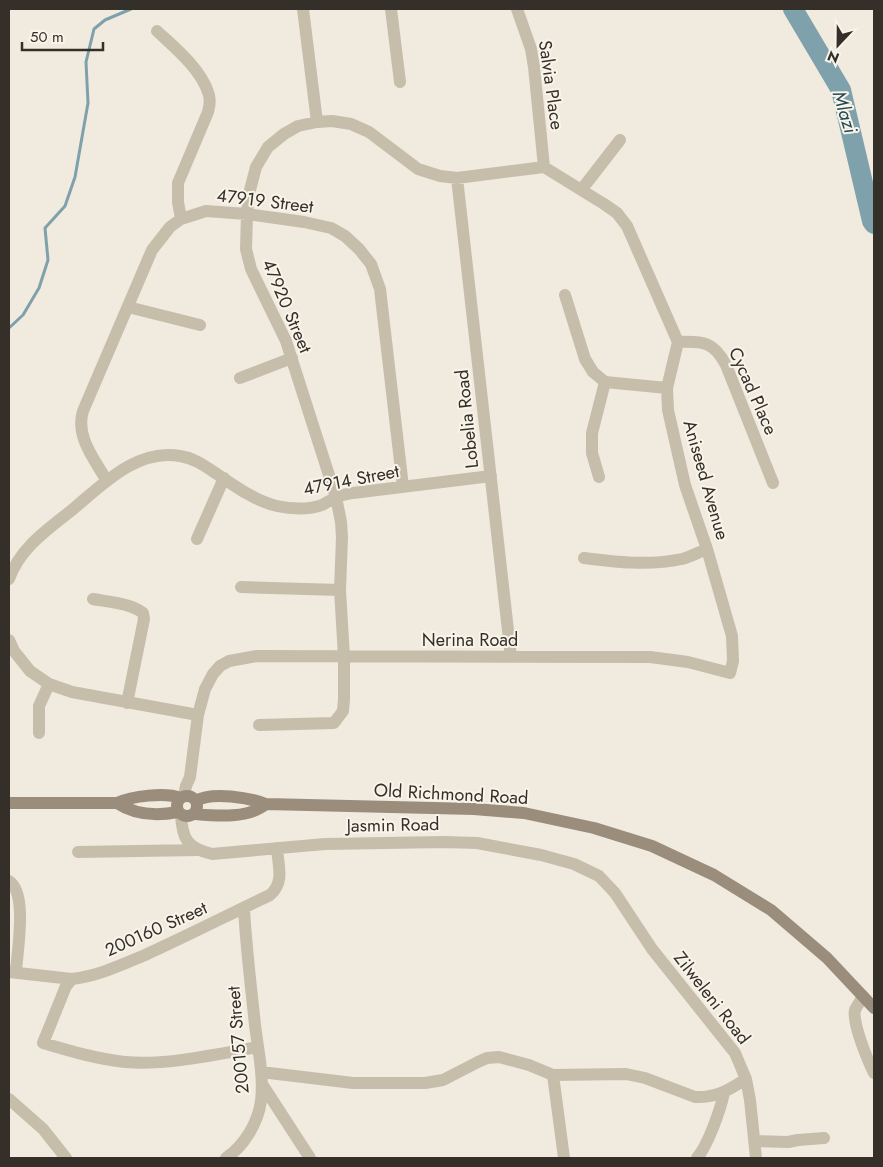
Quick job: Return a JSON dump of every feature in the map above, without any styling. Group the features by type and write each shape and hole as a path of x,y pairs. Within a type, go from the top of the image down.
{"street":[{"path":"303,9 316,122"},
{"path":"391,9 400,82"},
{"name":"Salvia Place","path":"517,9 531,48 544,167"},
{"path":"157,31 199,76 208,92 210,102 208,112 178,183 178,202 181,219"},
{"name":"47920 Street","path":"259,725 334,723 343,711 344,657 340,590 342,537 336,497 286,341 251,269 246,249 251,183 256,167 268,147 284,134 298,126 332,121 351,124 369,132 418,169 440,176 457,178"},
{"path":"582,189 620,140"},
{"path":"457,178 544,167 582,189 617,213 627,226 678,342"},
{"name":"Lobelia Road","path":"457,178 511,657"},
{"name":"47919 Street","path":"107,481 85,444 82,436 82,416 152,250 170,227 181,219 206,211 248,214 331,228 345,236 371,264 380,289 403,487"},
{"path":"565,295 585,359 593,372 605,382 667,388"},
{"path":"128,307 200,325"},
{"name":"Aniseed Avenue","path":"678,342 667,388 668,410 685,485 707,549 732,636 733,660 730,673"},
{"name":"Cycad Place","path":"678,342 704,343 712,346 719,352 726,365 773,483"},
{"path":"240,378 292,358"},
{"path":"599,477 592,453 592,433 605,382"},
{"name":"47914 Street","path":"9,579 21,554 107,481 137,460 157,456 179,455 200,462 259,500 277,506 303,508 321,506 336,497 491,476"},
{"path":"197,539 224,478"},
{"path":"584,558 618,562 666,561 684,558 707,549"},
{"path":"241,587 340,590"},
{"path":"93,598 129,607 143,613 144,619 127,703"},
{"path":"9,640 14,651 30,671 49,684 72,692 198,715 189,798 198,808 186,814"},
{"name":"Nerina Road","path":"198,715 205,689 220,666 228,661 257,656 650,657 688,662 730,673"},
{"path":"39,733 39,706 49,684"},
{"name":"Old Richmond Road","path":"9,803 117,803 154,796 189,798 212,796 248,799 266,804 474,809 524,813 594,828 652,846 714,875 771,910 828,958 874,1008"},
{"path":"189,798 177,804 186,814 187,841 198,850"},
{"name":"Old Richmond Road","path":"117,803 124,809 155,814 249,813 260,810 266,804"},
{"name":"Jasmin Road","path":"78,852 198,850 212,854 325,844 477,843 549,857 574,864 599,876"},
{"name":"200160 Street","path":"12,972 72,979 93,976 174,942 270,895 277,889 280,880 277,848"},
{"name":"Zilweleni Road","path":"599,876 615,893 652,949 735,1053 746,1079 756,1158"},
{"path":"9,881 17,890 20,918 12,972"},
{"name":"200157 Street","path":"226,1158 235,1152 245,1140 257,1117 261,1103 261,1078 246,950 244,908"},
{"path":"72,979 66,986 43,1043 81,1054 126,1062 189,1059 258,1047"},
{"path":"863,996 855,1011 856,1020 865,1056 874,1073"},
{"path":"261,1078 353,1083 425,1083 443,1080 487,1058 499,1058 529,1064 553,1075 626,1074 645,1078 695,1097 724,1093 746,1079"},
{"path":"553,1075 564,1158"},
{"path":"261,1078 310,1158"},
{"path":"697,1158 707,1141 721,1106 724,1093"},
{"path":"9,1099 43,1129 66,1158"},
{"path":"755,1141 788,1142 824,1138"}],"waterway":[{"path":"9,328 23,315 39,288 48,260 45,228 65,206 75,177 88,103 86,62 94,29 105,20 131,9"},
{"name":"Mlazi","path":"793,9 841,90 874,224"}]}
